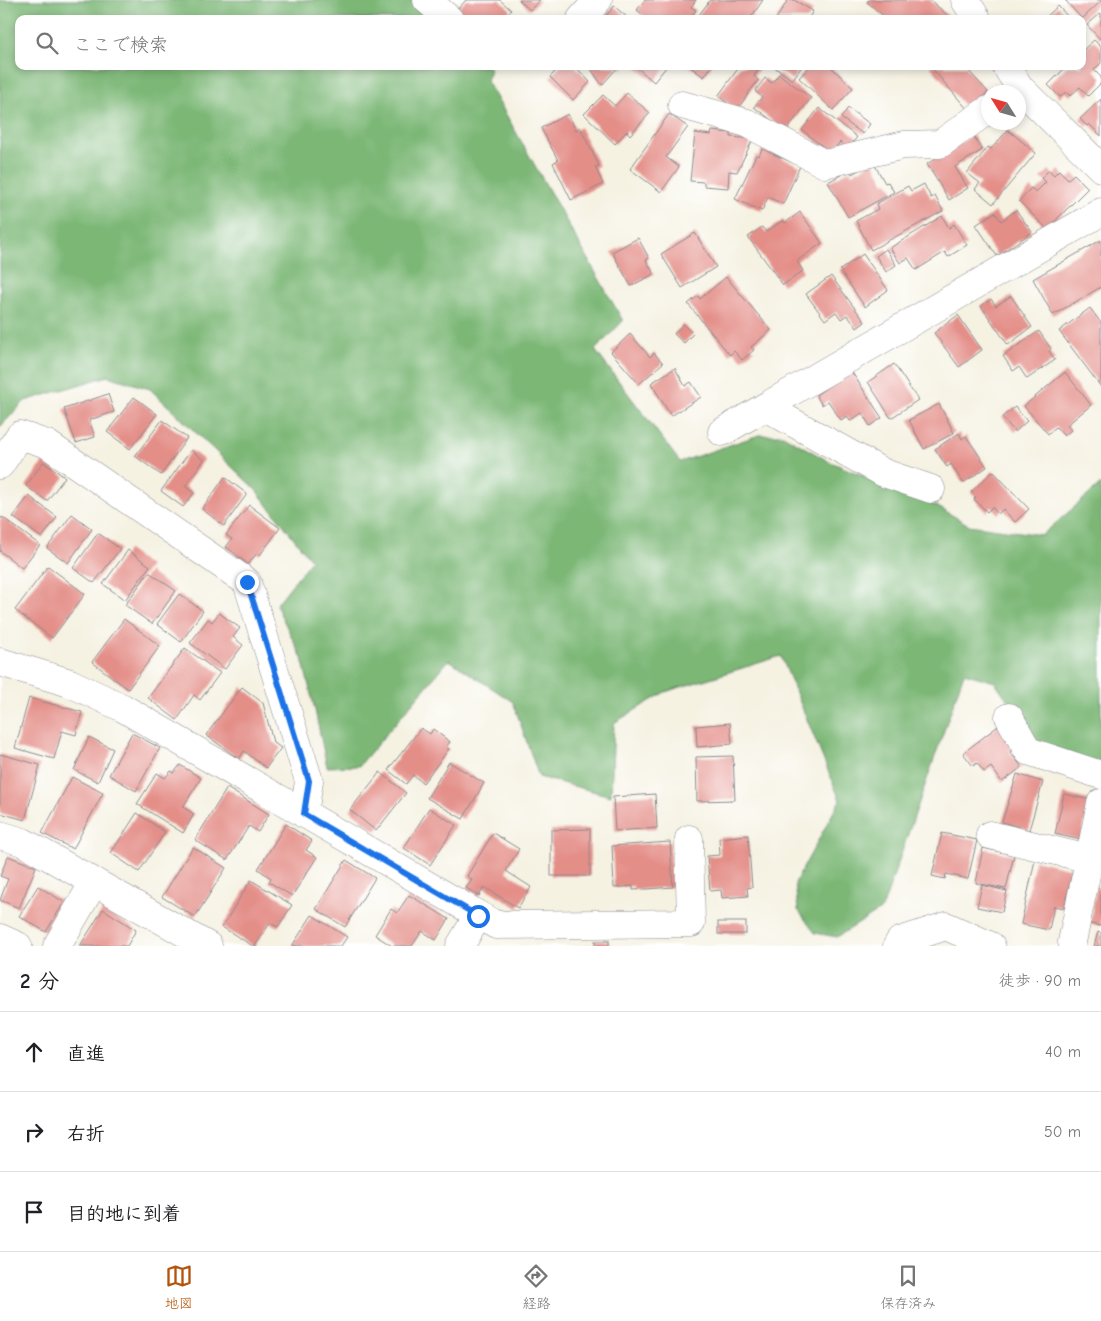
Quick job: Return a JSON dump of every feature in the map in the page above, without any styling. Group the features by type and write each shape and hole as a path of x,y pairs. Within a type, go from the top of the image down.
{"street":[{"path":"427,0 444,15"},
{"path":"965,0 974,15"},
{"path":"1013,82 1101,168"},
{"path":"682,105 747,123 825,164 904,145 940,144 981,115"},
{"path":"722,432 1101,212"},
{"path":"764,407 884,473 931,490"},
{"path":"0,465 20,436 47,444 247,582 309,781 304,814"},
{"path":"0,662 70,683 123,708 496,925 691,923 689,839"},
{"path":"1009,717 1028,751 1101,775"},
{"path":"1072,942 1092,869 1101,803"},
{"path":"0,835 23,842 208,946"},
{"path":"990,835 1092,869"},
{"path":"57,946 94,882"},
{"path":"460,946 478,916"},
{"path":"898,946 900,941 946,926 991,946"},
{"path":"0,938 18,946"}],"green space":[{"path":"0,0 420,0 436,15 15,15 15,70 490,70 487,81 623,321 595,350 680,462 759,435 783,435 828,461 938,507 969,525 1042,535 1101,484 1101,768 1037,742 995,682 964,673 882,909 837,937 815,933 798,910 795,883 840,800 781,656 665,692 614,723 611,796 539,777 513,702 449,660 359,766 327,767 302,658 276,605 311,560 255,489 150,389 108,376 25,401 0,427"}],"building":[{"path":"466,0 500,0 511,10 507,15 463,15 457,10"},
{"path":"519,0 540,0 530,10"},
{"path":"645,0 696,0 691,7 696,10 692,15 643,15 637,10"},
{"path":"710,0 763,0 753,15 699,15"},
{"path":"788,0 794,0 813,11 810,15 779,15"},
{"path":"869,0 930,0 947,15 882,15 867,2"},
{"path":"1065,0 1101,0 1086,15 1078,15"},
{"path":"614,6 624,15 606,15"},
{"path":"1058,6 1066,15 1048,15"},
{"path":"1101,13 1101,40 1087,25"},
{"path":"1094,40 1101,47 1101,63 1094,70 1101,77 1101,83 1088,96 1080,87 1070,96 1066,92 1060,97 1048,85 1063,70 1086,70 1086,47"},
{"path":"557,70 579,70 590,82 573,100 550,77"},
{"path":"592,70 615,70 602,85"},
{"path":"640,70 664,70 654,82"},
{"path":"694,70 709,70 704,77"},
{"path":"737,70 758,70 754,76 758,80 737,110 718,96"},
{"path":"778,70 800,70 792,80"},
{"path":"806,70 834,70 853,88 833,110 799,78"},
{"path":"933,70 968,70 982,85 981,98 968,110"},
{"path":"779,74 811,98 786,131 754,107 762,97 755,91 765,78 772,83"},
{"path":"627,93 650,113 630,135 627,131 615,144 584,114 603,95 615,106"},
{"path":"1101,99 1101,136 1089,124 1087,126 1080,119"},
{"path":"819,108 857,137 848,149 840,142 831,153 802,130"},
{"path":"848,108 870,124 863,134 841,118"},
{"path":"568,114 576,130 580,127 599,166 595,167 603,184 571,200 553,163 558,160 541,128"},
{"path":"669,114 688,127 666,157 679,167 661,192 630,169"},
{"path":"1008,130 1036,153 993,204 975,189 980,183 967,173 988,147 991,149"},
{"path":"712,131 731,133 731,137 753,139 737,172 729,171 728,188 704,186 704,182 690,181 695,133 711,135"},
{"path":"973,135 982,150 955,167 968,188 949,200 927,164"},
{"path":"762,149 800,166 783,204 768,197 762,211 735,199 756,155 759,156"},
{"path":"873,162 885,183 888,182 894,192 848,217 828,182 850,170 852,174"},
{"path":"1049,170 1054,175 1059,170 1068,179 1074,174 1088,188 1047,229 1019,201 1031,188 1036,192 1046,182 1041,178"},
{"path":"924,184 931,198 935,196 943,211 871,250 856,221 878,209 876,204 908,186 911,191"},
{"path":"1016,210 1032,232 997,256 976,225 995,212 1001,221"},
{"path":"800,212 822,243 797,261 803,271 783,285 748,237 762,227 766,232 783,220 785,223"},
{"path":"942,216 949,228 954,224 967,245 948,257 945,252 916,270 908,258 900,263 890,248"},
{"path":"695,233 716,267 682,288 661,254"},
{"path":"638,238 649,258 646,260 654,274 631,286 612,252"},
{"path":"1101,240 1101,287 1053,315 1033,279"},
{"path":"886,249 896,265 886,272 876,256"},
{"path":"863,254 888,290 865,307 840,270"},
{"path":"831,276 865,322 857,328 847,315 841,319 836,312 825,320 806,294"},
{"path":"726,277 771,330 751,347 754,350 742,360 734,351 730,355 688,304 698,296 700,299"},
{"path":"1011,296 1032,327 1008,345 981,306 991,299 996,306"},
{"path":"1090,308 1101,323 1101,387 1059,331"},
{"path":"958,315 982,350 959,367 934,333"},
{"path":"683,324 693,334 684,343 674,334"},
{"path":"1039,331 1051,349 1049,351 1055,360 1027,379 1019,367 1013,371 1003,356"},
{"path":"630,334 650,357 654,353 663,363 639,384 611,352"},
{"path":"894,364 918,400 891,418 868,382"},
{"path":"675,368 685,386 691,382 701,397 671,416 651,383"},
{"path":"851,371 882,418 870,426 862,413 850,421 847,416 841,420 828,401 822,405 816,395"},
{"path":"1065,372 1091,405 1067,425 1071,430 1064,436 1056,427 1048,434 1024,406"},
{"path":"108,394 114,412 89,420 95,437 76,443 64,409"},
{"path":"134,397 157,414 130,449 107,432"},
{"path":"939,404 954,433 924,449 909,420"},
{"path":"1015,407 1027,421 1015,432 1002,417"},
{"path":"162,420 187,438 161,475 135,456"},
{"path":"959,433 962,439 966,436 987,467 963,483 951,464 947,467 935,449"},
{"path":"191,450 204,460 185,486 194,493 183,507 161,491"},
{"path":"43,462 65,477 47,501 26,486"},
{"path":"993,471 1029,509 1015,522 1003,509 998,514 992,507 987,512 974,499 976,497 971,492"},
{"path":"225,477 247,494 224,526 202,509"},
{"path":"29,496 57,517 42,538 13,517"},
{"path":"249,505 280,528 260,555 257,553 248,564 226,547 232,539 226,535"},
{"path":"72,514 92,529 68,563 47,548"},
{"path":"2,517 40,545 22,568 0,551 0,520"},
{"path":"98,533 120,549 94,583 73,568"},
{"path":"128,550 150,566 125,600 103,584"},
{"path":"48,566 85,594 52,638 15,610"},
{"path":"149,572 176,591 152,624 125,605"},
{"path":"179,594 203,611 181,642 157,624"},
{"path":"219,613 240,628 233,637 243,645 225,669 190,643 208,619 212,622"},
{"path":"124,619 160,646 128,689 92,662"},
{"path":"185,648 220,673 200,700 194,695 177,720 148,698"},
{"path":"242,687 263,703 273,742 281,748 266,768 244,751 239,759 206,735"},
{"path":"29,698 82,712 76,735 62,731 54,759 15,748"},
{"path":"730,723 732,744 697,747 696,726"},
{"path":"998,726 1015,748 1010,752 1022,767 1002,782 991,767 984,772 977,763 973,766 963,753"},
{"path":"421,728 430,734 433,729 450,742 446,747 449,749 423,783 413,775 406,784 388,770"},
{"path":"132,733 160,748 136,791 109,775"},
{"path":"89,737 113,749 98,782 74,770"},
{"path":"0,754 40,765 25,820 0,813"},
{"path":"733,756 735,800 697,801 696,757"},
{"path":"449,762 484,783 463,819 427,798"},
{"path":"180,765 201,778 183,807 194,814 183,833 137,804 157,773 165,778 171,771 174,773"},
{"path":"380,772 406,793 376,831 350,810"},
{"path":"1017,774 1043,782 1029,830 1002,822"},
{"path":"72,777 103,793 73,849 42,833"},
{"path":"227,788 269,814 258,832 249,826 227,860 195,840"},
{"path":"655,794 657,828 615,831 613,797"},
{"path":"1064,794 1090,800 1081,840 1055,834"},
{"path":"429,808 456,825 430,865 404,848"},
{"path":"137,813 165,832 139,872 111,853"},
{"path":"286,824 312,841 306,850 317,857 292,896 269,882 271,878 258,869"},
{"path":"590,829 590,876 551,876 551,830"},
{"path":"493,833 519,849 506,871 531,887 518,908 484,887 479,896 466,888 472,880 467,876"},
{"path":"942,833 977,840 968,879 946,874 945,879 932,876"},
{"path":"748,835 752,887 747,888 748,896 722,898 721,890 710,891 707,856 720,855 719,838"},
{"path":"670,842 673,887 633,890 633,886 614,888 612,846"},
{"path":"193,847 226,868 195,917 162,897"},
{"path":"983,848 1014,855 1006,889 976,883"},
{"path":"8,856 36,867 19,908 0,900 8,879 0,876"},
{"path":"346,860 375,878 345,927 316,909"},
{"path":"1035,860 1073,869 1064,908 1054,906 1049,930 1021,924"},
{"path":"251,880 292,905 278,927 270,923 255,946 222,927"},
{"path":"982,885 1007,891 1002,912 977,907"},
{"path":"38,886 64,902 46,932 19,916"},
{"path":"1096,888 1101,889 1101,926 1090,924"},
{"path":"409,895 449,919 436,940 422,931 412,946 392,946 375,935 391,909 397,913"},
{"path":"103,909 136,930 127,946 80,946"},
{"path":"312,915 347,937 341,946 292,946"},
{"path":"718,922 746,922 746,934 718,934"},
{"path":"1098,932 1101,933 1101,946 1094,946"},
{"path":"595,941 609,941 609,946 595,946"}],"route":[{"path":"247,582 309,781 304,814 478,916"}]}
